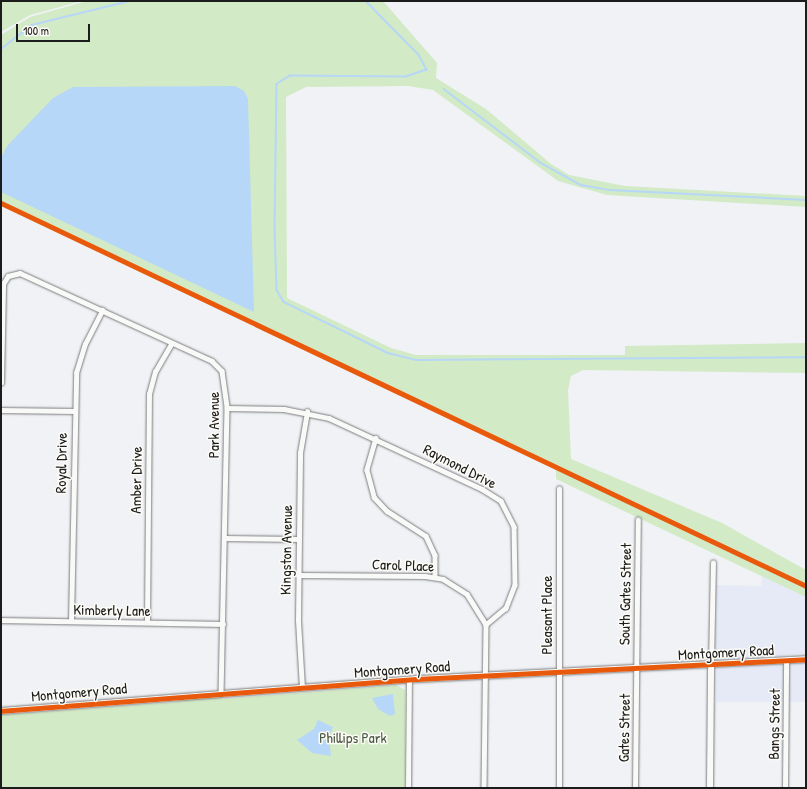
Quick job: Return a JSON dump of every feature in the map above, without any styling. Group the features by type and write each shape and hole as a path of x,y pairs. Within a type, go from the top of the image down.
{"street":[{"name":"Park Avenue","path":"1,383 3,284 8,276 20,273 102,310 170,344 212,361 222,371 227,408 221,693"},
{"name":"Royal Drive","path":"71,621 74,411 76,373 85,344 102,310"},
{"name":"Amber Drive","path":"147,622 149,394 155,372 170,344"},
{"name":"Raymond Drive","path":"227,408 307,412 376,438 482,489 506,508 514,527 516,585 506,608 486,625"},
{"path":"1,410 74,411"},
{"name":"Kingston Avenue","path":"302,688 298,540 300,453 307,412"},
{"path":"376,438 368,470 374,497 387,511 426,536 435,555 435,577"},
{"name":"Pleasant Place","path":"558,788 560,673 559,489"},
{"name":"South Gates Street","path":"636,668 638,520"},
{"path":"224,538 298,540"},
{"path":"710,788 713,562"},
{"name":"Carol Place","path":"298,575 435,577 467,594 486,625"},
{"name":"Kimberly Lane","path":"1,620 223,624"},
{"path":"484,788 486,625"},
{"name":"Montgomery Road","path":"1,711 221,693 409,680 806,659"},
{"name":"Bangs Street","path":"785,788 786,661"},
{"name":"Gates Street","path":"635,788 636,668"},
{"path":"408,788 409,680"}],"shaded area":[{"path":"762,576 806,597 806,654 715,660 716,585 761,586"},
{"path":"806,662 806,702 716,702 715,668"}],"green space":[{"path":"1,1 82,1 30,15 1,32"},
{"path":"87,1 383,1 437,63 436,78 486,109 551,164 569,175 625,186 806,196 806,207 607,195 558,181 433,90 408,86 306,87 286,97 287,298 391,348 416,355 625,355 625,346 806,343 806,373 583,370 571,376 568,390 571,459 722,523 806,570 806,597 556,479 556,465 1,202 1,35 30,17"},
{"name":"Phillips Park","path":"396,685 405,690 405,788 1,788 1,715 177,702 176,699 221,693 222,699"}],"water":[{"path":"235,86 244,91 248,99 254,312 1,192 1,157 8,145 53,98 73,87"},
{"path":"393,694 395,714 390,716 378,709 372,698"},
{"path":"318,720 333,727 329,737 331,756 312,753 297,740 314,729"}],"waterway":[{"path":"1,49 32,25 130,1"},
{"path":"366,1 419,55 427,70 406,77 290,76 277,84 275,229 277,290 284,302 388,353 416,360 806,357"},
{"path":"444,89 541,163 581,185 610,190 806,200"}],"cycle path":[{"path":"1,203 806,586"},
{"path":"1,711 417,679 806,659"}]}
